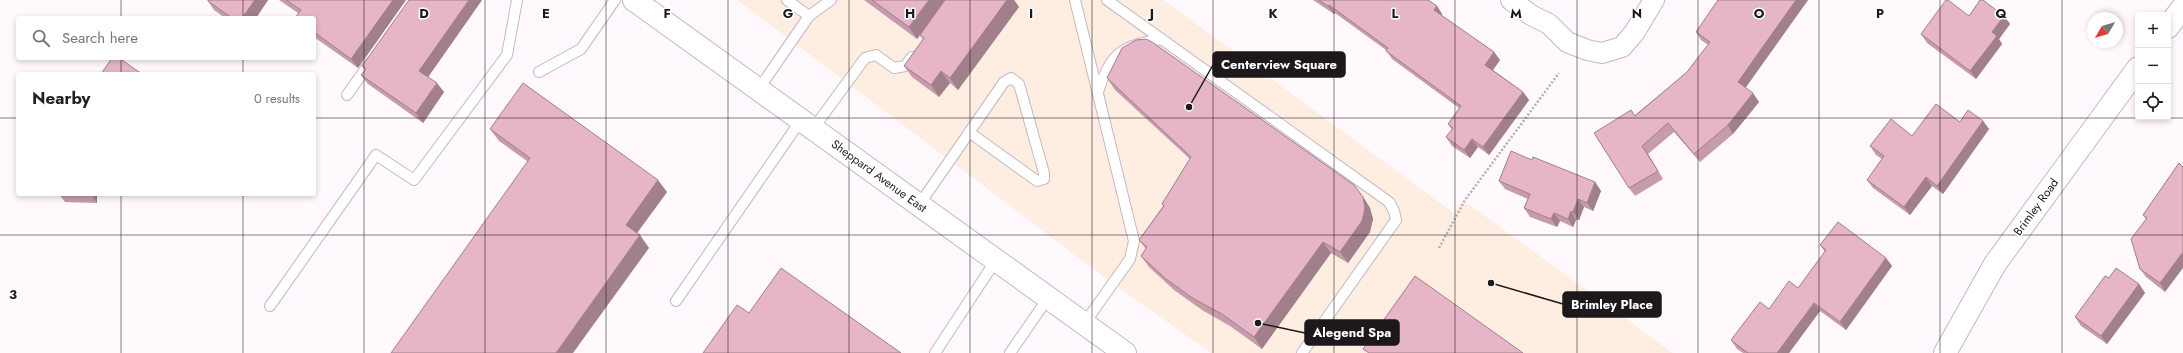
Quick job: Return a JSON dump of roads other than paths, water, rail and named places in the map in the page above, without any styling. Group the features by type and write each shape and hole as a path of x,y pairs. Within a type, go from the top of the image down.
{"main road":[{"name":"Sheppard Avenue East","path":"634,0 1125,353"},
{"path":"2171,23 2183,7"},
{"name":"Brimley Road","path":"1945,353 1995,264 2135,72"}],"street":[{"path":"1511,0 1549,24 1567,42 1587,50 1602,52 1622,47 1634,34 1654,0"}],"lane":[{"path":"270,306 376,155 414,180 507,55 517,0"},
{"path":"539,72 581,50 615,0"},
{"path":"787,0 809,16"},
{"path":"758,90 809,16 831,0"},
{"path":"1075,0 1134,241 1130,259 1084,324"},
{"path":"1107,0 1388,202 1394,211 1396,220 1302,353"},
{"path":"1097,92 1110,62 1124,49 1140,42 1161,39"},
{"path":"676,301 807,125 865,58 876,55 894,68 905,66 919,48"},
{"path":"347,95 374,57"},
{"path":"919,205 969,132 1004,82 1011,78 1019,84 1044,173 1044,179 1037,181 969,132"},
{"path":"935,353 996,260"},
{"path":"1010,353 1048,298"}],"place":[{"name":"Centerview Square","path":"1189,107"},
{"name":"Brimley Place","path":"1491,283"},
{"name":"Alegend Spa","path":"1258,323"}]}
